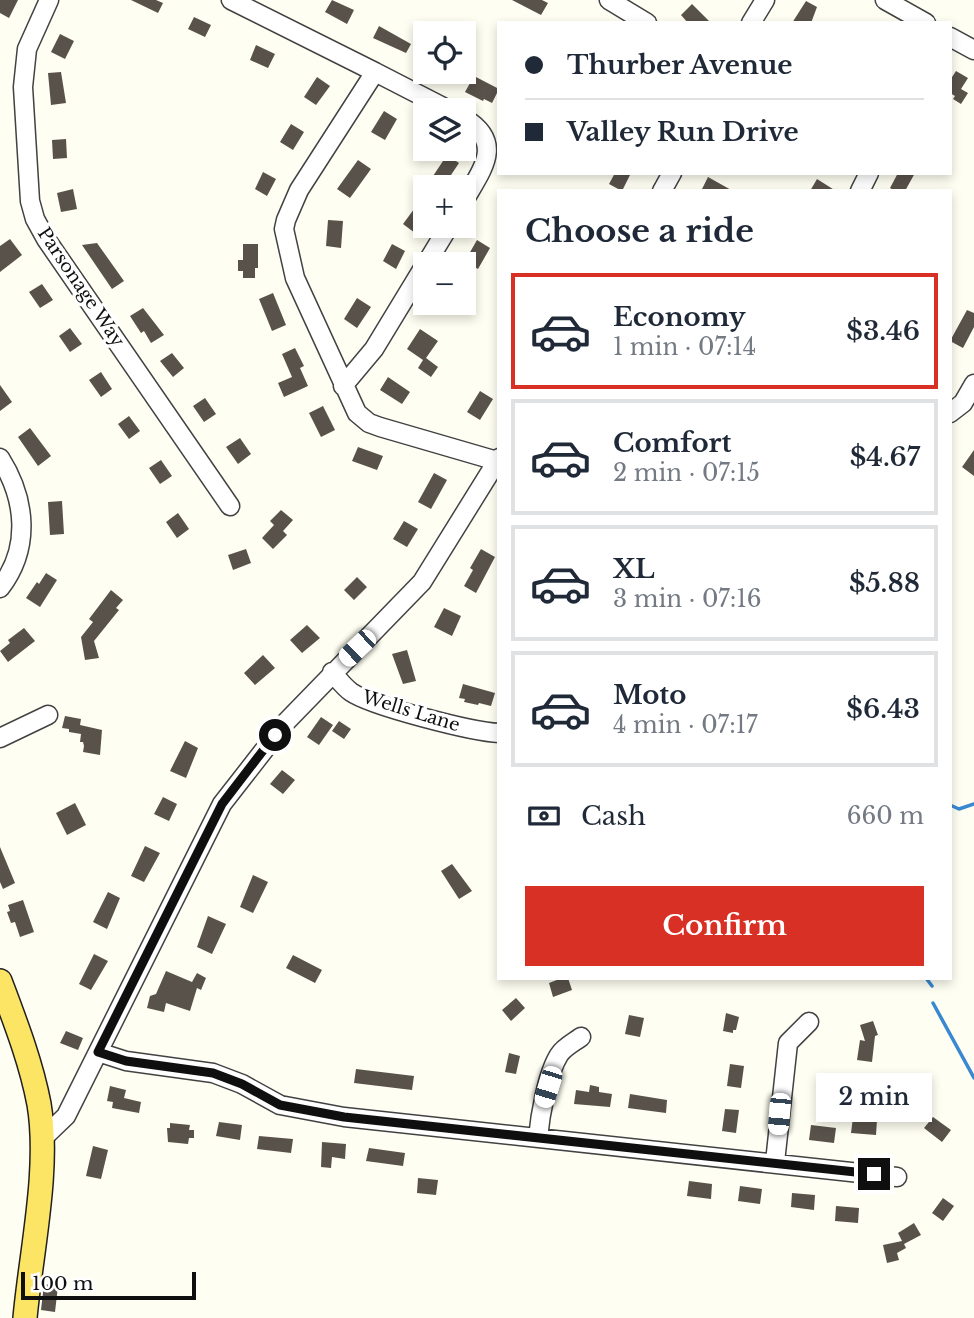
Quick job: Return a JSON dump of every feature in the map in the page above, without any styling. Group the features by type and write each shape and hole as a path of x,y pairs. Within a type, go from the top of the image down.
{"main road":[{"path":"0,981 29,1066 39,1106 41,1178 25,1318"}],"street":[{"name":"Parsonage Way","path":"49,0 30,41 24,65 23,87 32,211 46,239 230,506"},
{"path":"231,0 425,98"},
{"path":"609,0 644,21"},
{"path":"752,21 765,0"},
{"path":"885,0 922,21"},
{"path":"952,38 974,50"},
{"path":"41,1140 66,1116 222,804 286,722 422,582 496,465 369,423 357,413 295,278 284,229 289,213 299,190 374,72"},
{"path":"476,128 488,146 488,156 476,178"},
{"path":"343,386 374,349 413,286"},
{"path":"952,411 962,403 974,384"},
{"path":"0,458 18,494 22,528 15,562 0,588"},
{"name":"Wells Lane","path":"332,672 350,691 381,704 477,730 497,733"},
{"path":"0,738 48,715"},
{"path":"775,1162 788,1043 809,1022"},
{"path":"538,1138 541,1112 555,1063 566,1048 581,1037"},
{"path":"98,1052 126,1061 213,1073 242,1084 280,1105 309,1112 897,1177"}],"building":[{"path":"0,0 18,0 9,18 0,13"},
{"path":"131,0 156,0 163,3 158,13"},
{"path":"332,0 354,10 347,24 325,12"},
{"path":"512,0 542,0 548,3 541,15"},
{"path":"806,1 817,7 812,21 793,21"},
{"path":"692,4 709,21 686,21 681,15"},
{"path":"194,17 211,25 205,37 188,29"},
{"path":"379,26 411,44 406,53 373,38"},
{"path":"60,34 74,41 65,59 51,52"},
{"path":"256,45 275,54 268,68 250,60"},
{"path":"956,71 968,78 961,89 968,93 961,104 953,99 955,96 952,94 952,77"},
{"path":"61,72 66,103 51,105 48,73"},
{"path":"317,77 330,86 316,105 304,97"},
{"path":"476,77 497,88 492,103 484,99 483,101 465,92 470,84 476,84"},
{"path":"384,111 397,119 385,140 371,132"},
{"path":"291,124 304,132 293,150 280,142"},
{"path":"66,139 67,158 53,159 52,140"},
{"path":"358,160 371,169 350,198 337,189"},
{"path":"443,161 459,163 451,175 434,175"},
{"path":"263,172 276,179 267,196 255,189"},
{"path":"614,175 630,175 623,189 609,184"},
{"path":"897,175 914,175 906,189 890,188"},
{"path":"708,177 729,189 702,189"},
{"path":"817,179 833,189 811,189"},
{"path":"73,189 77,209 61,212 57,193"},
{"path":"413,210 413,232 403,224"},
{"path":"328,220 343,221 341,248 326,246"},
{"path":"10,239 22,255 0,272 0,246"},
{"path":"477,240 490,248 478,269 476,252 470,252"},
{"path":"97,243 124,281 112,289 82,245"},
{"path":"243,244 258,244 258,268 255,268 255,278 243,278 243,271 238,271 238,260 243,260"},
{"path":"392,244 405,251 396,269 383,261"},
{"path":"42,284 53,300 40,308 29,292"},
{"path":"273,293 286,325 272,331 259,299"},
{"path":"357,298 371,307 357,328 344,319"},
{"path":"143,308 164,335 151,343 130,316"},
{"path":"967,310 974,313 974,327 963,348 952,342"},
{"path":"70,328 82,344 70,352 59,336"},
{"path":"420,329 438,341 426,358 438,367 431,377 418,368 423,360 407,349"},
{"path":"295,348 304,366 300,368 308,386 284,397 278,383 292,377 282,354"},
{"path":"172,353 184,368 173,377 160,361"},
{"path":"101,372 112,389 101,397 89,380"},
{"path":"388,377 410,392 402,404 380,390"},
{"path":"0,385 12,402 0,411"},
{"path":"480,391 493,399 480,420 467,412"},
{"path":"205,398 216,414 204,422 193,406"},
{"path":"323,406 335,430 321,437 309,413"},
{"path":"129,416 140,431 129,439 118,424"},
{"path":"30,428 51,456 38,466 18,437"},
{"path":"240,438 251,454 238,464 226,447"},
{"path":"358,447 383,456 377,470 352,461"},
{"path":"974,450 974,476 962,467"},
{"path":"161,460 172,476 160,484 149,468"},
{"path":"434,473 447,480 431,509 418,502"},
{"path":"62,501 64,534 50,535 48,502"},
{"path":"281,510 293,520 283,531 287,535 273,549 262,538 274,525 270,521"},
{"path":"178,513 189,529 177,538 166,522"},
{"path":"404,521 418,529 407,547 393,539"},
{"path":"246,549 251,563 233,570 228,555"},
{"path":"481,549 495,557 476,593 464,586"},
{"path":"46,573 57,580 40,607 26,598"},
{"path":"357,577 367,587 354,600 344,590"},
{"path":"111,590 123,600 116,608 119,610 94,641 99,658 85,660 81,637 93,622 89,619"},
{"path":"444,608 461,616 452,636 434,627"},
{"path":"307,625 320,638 302,653 290,640"},
{"path":"24,628 35,641 8,662 0,651 10,643 8,640"},
{"path":"407,650 416,681 403,684 392,654"},
{"path":"263,655 275,668 255,685 244,673"},
{"path":"463,684 495,693 491,706 464,702 465,699 459,698"},
{"path":"65,716 81,719 80,725 102,730 100,755 83,752 81,734 62,728"},
{"path":"321,717 333,725 319,745 307,737"},
{"path":"339,721 351,729 344,739 332,731"},
{"path":"185,741 198,748 186,778 170,771"},
{"path":"282,770 295,780 283,794 270,784"},
{"path":"163,797 177,804 169,821 154,814"},
{"path":"75,803 86,825 67,835 56,813"},
{"path":"145,846 160,853 144,882 131,876"},
{"path":"0,847 15,883 3,889 0,882"},
{"path":"452,864 472,891 459,899 441,871"},
{"path":"253,875 268,882 253,913 240,907"},
{"path":"108,892 120,898 107,929 93,922"},
{"path":"23,900 34,932 20,937 15,922 11,923 7,912 10,911 8,905"},
{"path":"208,916 226,924 212,954 197,947"},
{"path":"94,954 108,961 91,990 79,984"},
{"path":"293,955 322,970 315,983 286,968"},
{"path":"166,971 192,982 197,973 206,978 201,990 197,988 190,1011 166,1003 164,1012 147,1008 150,996 156,994"},
{"path":"569,980 572,990 553,997 549,983"},
{"path":"516,998 525,1008 511,1021 502,1010"},
{"path":"726,1013 739,1017 733,1033 723,1031"},
{"path":"629,1015 644,1018 640,1037 625,1034"},
{"path":"873,1021 878,1035 875,1036 872,1062 857,1060 860,1040 865,1041 860,1025"},
{"path":"66,1031 83,1038 78,1050 60,1043"},
{"path":"509,1053 520,1056 516,1074 505,1072"},
{"path":"730,1064 744,1066 741,1088 727,1086"},
{"path":"356,1069 414,1076 412,1090 354,1083"},
{"path":"590,1085 599,1087 599,1092 612,1094 610,1107 574,1104 576,1090 589,1092"},
{"path":"110,1086 126,1090 124,1098 141,1102 139,1113 112,1108 113,1102 107,1101"},
{"path":"630,1094 667,1100 666,1113 628,1108"},
{"path":"725,1109 739,1110 736,1133 722,1131"},
{"path":"853,1117 877,1120 876,1135 851,1133"},
{"path":"933,1117 951,1130 942,1142 924,1128"},
{"path":"219,1122 242,1125 240,1140 216,1136"},
{"path":"170,1123 190,1125 189,1130 194,1130 194,1138 189,1138 188,1144 168,1142 167,1128 170,1128"},
{"path":"811,1125 836,1128 834,1143 809,1140"},
{"path":"259,1136 293,1139 291,1153 257,1149"},
{"path":"322,1142 346,1144 345,1159 332,1157 331,1168 321,1167"},
{"path":"93,1146 108,1150 101,1179 86,1176"},
{"path":"369,1148 405,1153 403,1166 366,1161"},
{"path":"418,1178 438,1180 436,1195 417,1193"},
{"path":"689,1181 712,1184 711,1199 687,1196"},
{"path":"740,1186 762,1189 760,1204 738,1201"},
{"path":"792,1193 815,1195 814,1210 791,1207"},
{"path":"943,1198 954,1206 943,1221 932,1213"},
{"path":"836,1206 859,1208 858,1223 835,1221"},
{"path":"914,1223 921,1235 904,1244 906,1248 897,1253 899,1260 887,1263 883,1245 902,1241 898,1233"},
{"path":"44,1284 58,1286 55,1312 41,1310"}],"waterway":[{"path":"952,806 959,809 974,804"},
{"path":"928,980 932,986"},
{"path":"933,1003 974,1078"}],"route":[{"path":"275,735 222,804 98,1052 126,1061 213,1073 242,1084 280,1105 309,1112 874,1174"}]}
